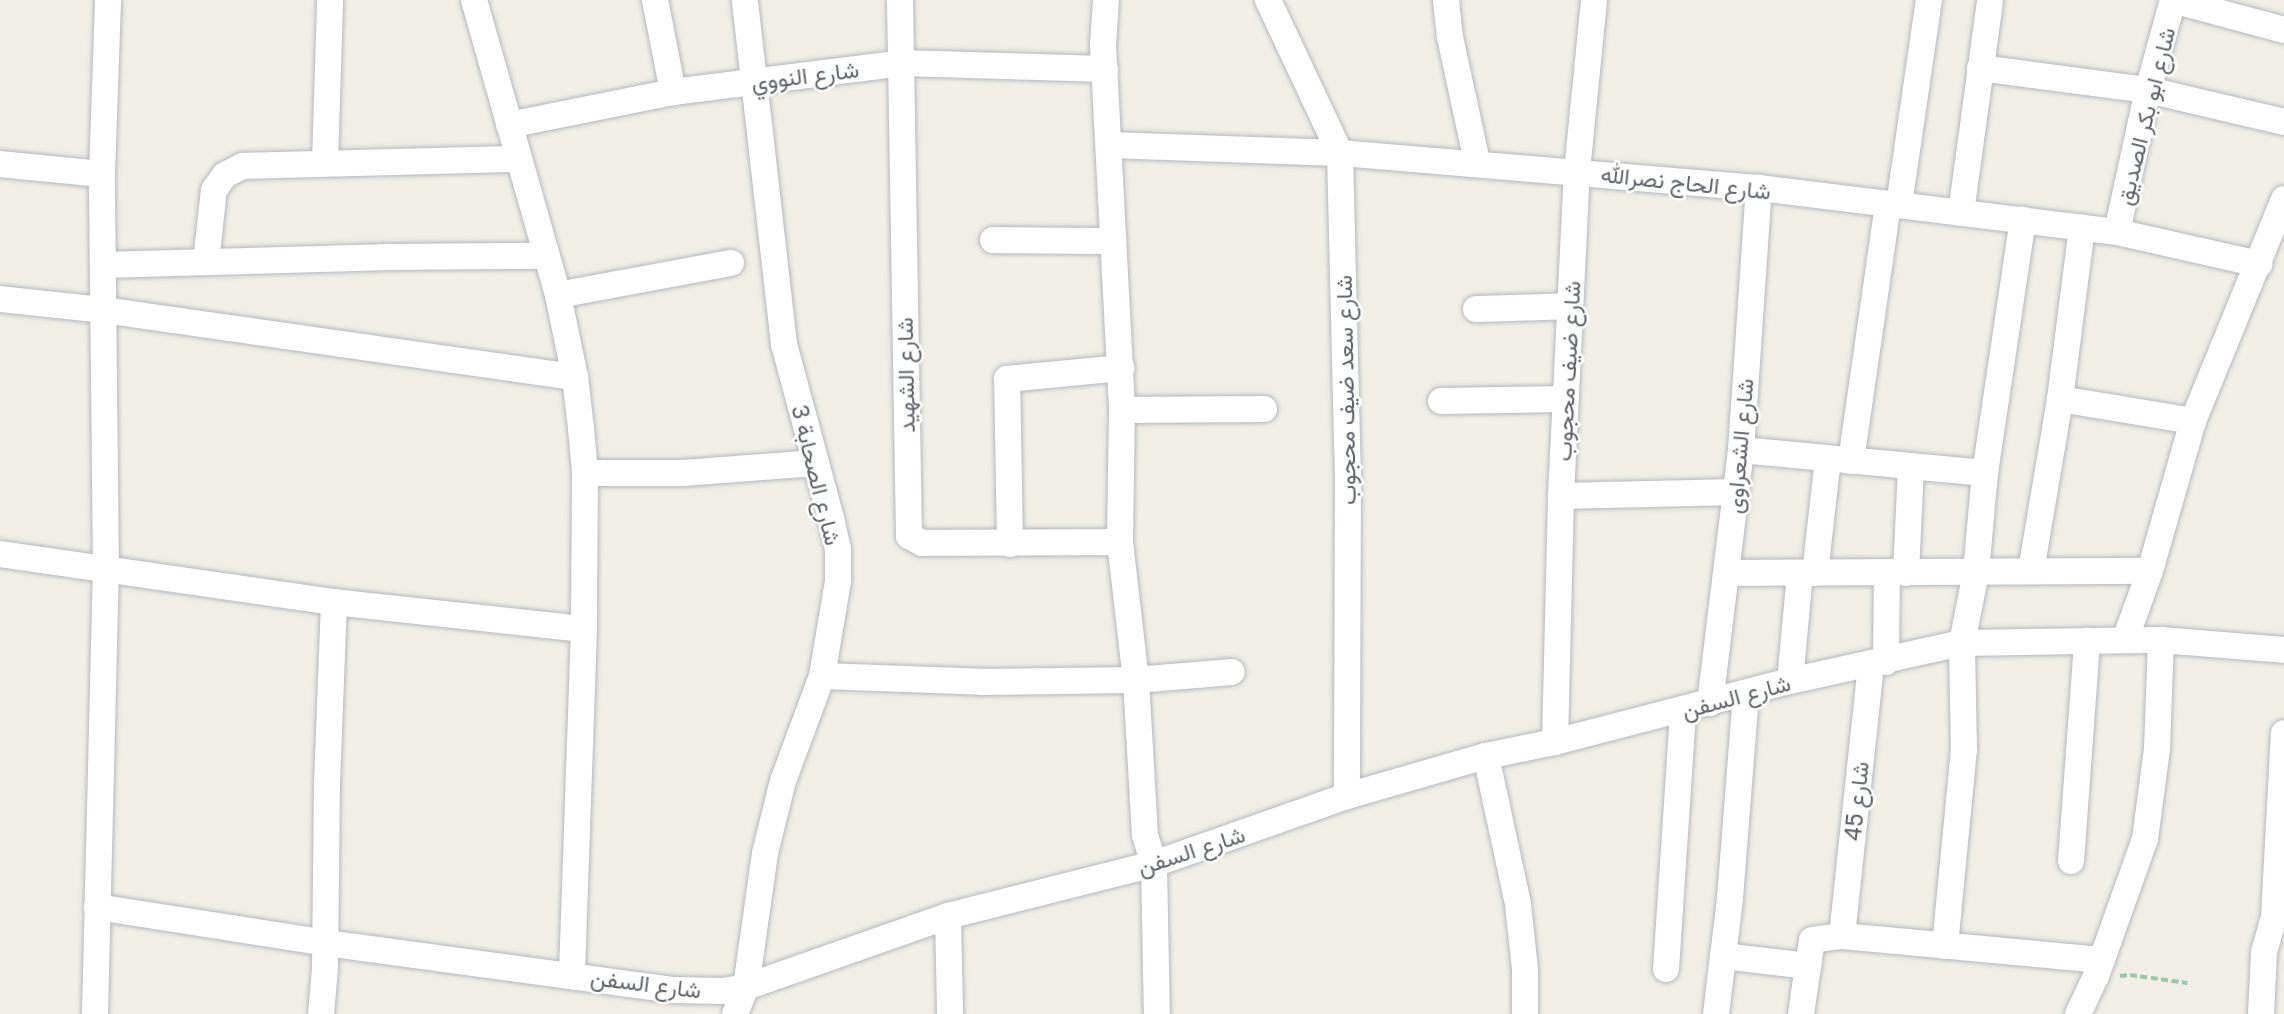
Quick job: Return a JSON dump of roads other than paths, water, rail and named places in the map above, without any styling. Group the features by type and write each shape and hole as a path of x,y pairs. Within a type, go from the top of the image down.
{"street":[{"path":"95,1014 106,571 103,174 108,0"},
{"path":"325,163 330,0"},
{"path":"474,0 517,159 558,295 575,377 585,473 572,974"},
{"path":"655,0 673,92"},
{"name":"شارع الصحابة 3","path":"735,1014 746,988 770,832 783,781 822,676 838,581 838,549 784,344 745,0"},
{"name":"شارع الشهيد","path":"900,0 909,536 922,543 1120,542"},
{"path":"1106,0 1102,46 1121,369 1120,542 1136,680 1145,835 1154,864 1157,1014"},
{"name":"شارع سعد ضيف محجوب","path":"1268,0 1340,153 1348,474 1347,796"},
{"path":"1446,0 1450,37 1477,162"},
{"name":"شارع ضيف محجوب","path":"1555,742 1561,495 1577,171 1594,0"},
{"path":"1790,681 1807,573 1839,460 1894,204 1929,0"},
{"path":"1961,213 1980,68 1983,0"},
{"path":"2173,0 2284,30"},
{"name":"شارع ابو بكر الصديق","path":"2117,232 2148,90 2173,0"},
{"name":"شارع النووي","path":"509,125 673,92 902,63 1105,69"},
{"path":"1980,68 2148,90 2284,122"},
{"name":"شارع الحاج نصرالله","path":"1109,145 1340,153 1477,162 1759,188 2117,232 2259,264"},
{"path":"206,262 214,190 225,175 243,166 517,159"},
{"path":"0,164 103,174"},
{"name":"شارع الشعراوى","path":"1710,703 1741,450 1759,188"},
{"path":"2125,640 2150,570 2193,421 2284,199"},
{"path":"1945,946 1964,750 1962,643 1976,572 1985,473 2023,220"},
{"path":"2031,571 2060,399 2082,227"},
{"path":"993,240 1113,241"},
{"path":"103,265 383,257 545,257"},
{"path":"558,295 731,263"},
{"path":"0,299 103,310 575,377"},
{"path":"1476,309 1570,306"},
{"path":"1010,544 1007,379 1121,369"},
{"path":"1441,401 1566,399"},
{"path":"2060,399 2193,421"},
{"path":"1122,410 1264,409"},
{"path":"1741,450 1985,473"},
{"path":"585,473 683,474 816,463"},
{"name":"شارع 45","path":"1842,936 1879,664 1896,573 1911,466"},
{"path":"1561,495 1735,492"},
{"path":"0,554 334,602 583,629"},
{"path":"1727,573 2150,570"},
{"path":"321,1014 326,943 327,784 334,602"},
{"path":"2078,1014 2108,970 2145,839 2157,749 2161,640"},
{"name":"شارع السفن","path":"97,907 326,943 701,992 746,988 947,916 1154,864 1347,796 1486,756 1555,742 1790,681 1879,664 1962,643 2161,640 2284,650"},
{"path":"2071,861 2087,641"},
{"path":"822,676 982,682 1136,680 1232,672"},
{"path":"1716,1014 1746,693"},
{"path":"1666,970 1683,710"},
{"path":"2261,1014 2274,952 2284,733"},
{"path":"1486,756 1518,904 1525,970 1525,1014"},
{"path":"947,916 950,1014"},
{"path":"1801,1014 1812,940 1842,936 1945,946 2108,970"},
{"path":"1723,956 1808,966"}]}
